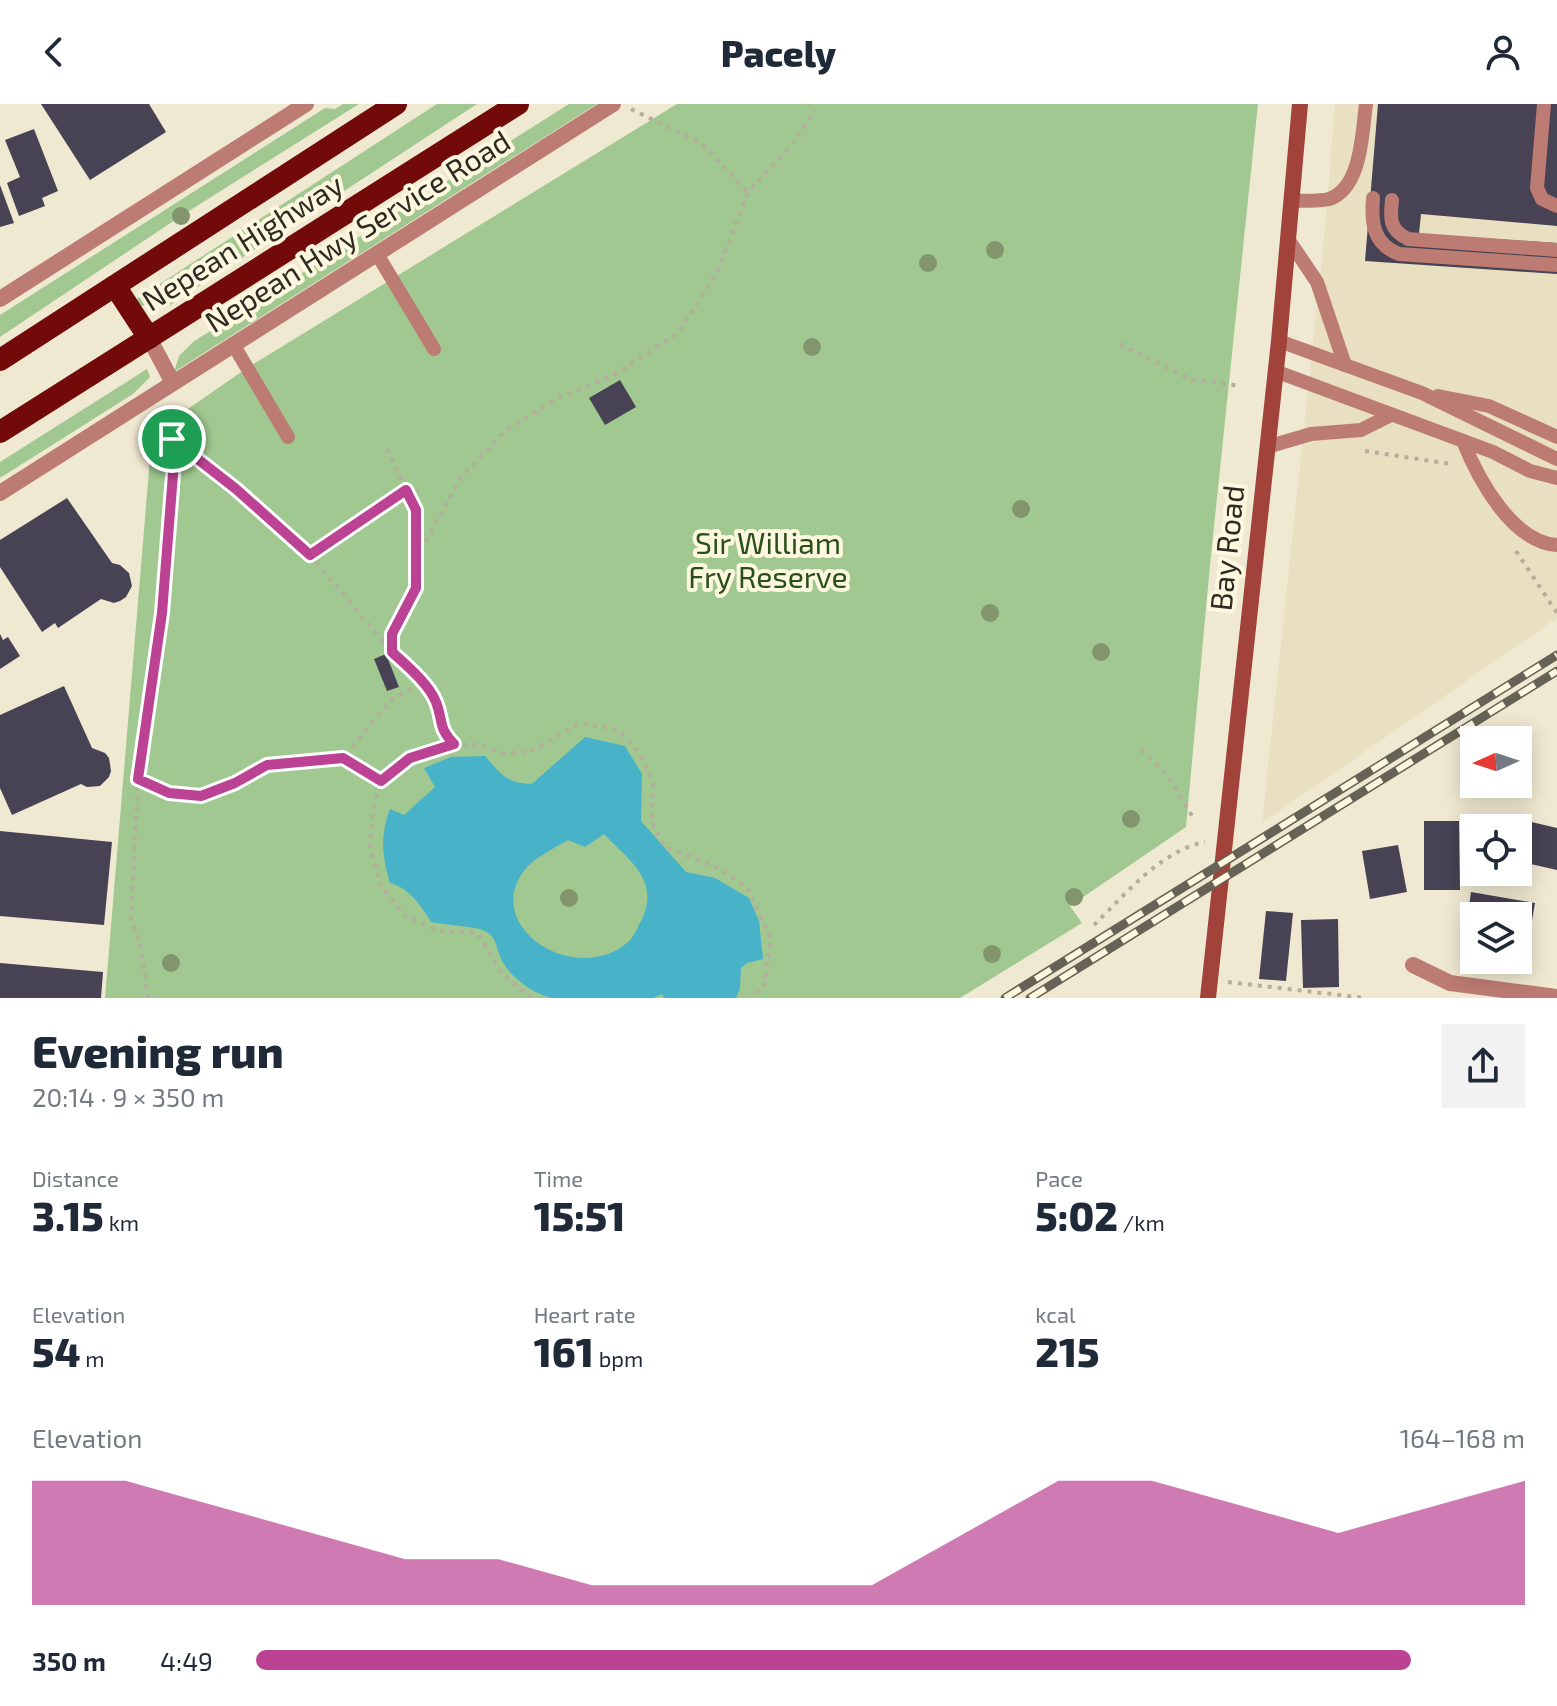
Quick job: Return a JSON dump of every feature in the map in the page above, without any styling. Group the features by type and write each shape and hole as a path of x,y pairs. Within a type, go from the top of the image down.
{"highway":[{"name":"Nepean Highway","path":"0,360 396,104"},
{"name":"Nepean Highway","path":"0,432 518,104"},
{"path":"115,286 149,338"}],"main road":[{"name":"Bay Road","path":"1208,998 1279,341 1300,104"}],"street":[{"path":"0,299 306,104"},
{"name":"Nepean Hwy Service Road","path":"0,493 613,104"},
{"path":"149,338 173,383"},
{"path":"1413,965 1450,983 1557,997"}],"lane":[{"path":"1291,201 1328,199 1342,191 1356,162 1366,104"},
{"path":"1544,104 1537,188 1542,199 1557,206"},
{"path":"1373,198 1377,239 1390,251 1557,265"},
{"path":"1392,200 1390,220 1393,228 1408,239 1557,250"},
{"path":"1288,239 1317,282 1345,365"},
{"path":"377,254 434,349"},
{"path":"1279,341 1422,393 1557,459"},
{"path":"233,344 288,437"},
{"path":"1275,371 1463,441 1530,471 1557,478"},
{"path":"1422,393 1489,406 1557,437"},
{"path":"1267,447 1311,434 1361,430 1391,415"},
{"path":"1463,441 1472,464 1512,522 1523,532 1547,544 1557,545"}],"path":[{"path":"622,104 701,143 748,192"},
{"path":"416,559 461,477 506,430 556,399 614,375 679,332 718,270 748,192 794,142 815,110"},
{"path":"1120,344 1190,379 1241,386"},
{"path":"148,998 140,944 131,919 138,779 162,613 174,462 172,439 155,394"},
{"path":"172,439 236,489 310,555 392,652 423,683 436,701 442,731 454,744"},
{"path":"387,449 416,510 416,588 392,634 392,652"},
{"path":"1358,451 1451,464 1459,471"},
{"path":"310,555 406,490"},
{"path":"1515,549 1557,613"},
{"path":"343,758 392,699 423,683"},
{"path":"532,998 502,974 478,933 439,931 405,916 381,886 370,846 374,805 381,781 410,758 454,744 480,745 500,753 529,752 580,723 618,730 640,753 653,784 652,822 665,847 716,867 747,887 771,939 764,984 752,998"},
{"path":"1141,750 1167,774 1192,816"},
{"path":"138,779 169,793 201,796 235,783 267,765 343,758 381,781"},
{"path":"1094,925 1154,868 1188,845 1227,837"},
{"path":"1210,980 1365,998"}],"shaded area":[{"path":"1335,104 1557,104 1557,618 1262,823 1325,229"}],"green space":[{"path":"343,104 359,104 181,216 0,337 0,315 325,108 335,109"},
{"path":"437,104 477,104 164,309 155,303 134,304 138,298"},
{"path":"569,104 597,104 174,372 179,356 193,342"},
{"name":"Sir William Fry Reserve","path":"677,104 1258,104 1186,827 1070,906 1082,923 960,998 105,998 152,434 247,368"},
{"path":"147,369 150,377 133,394 0,478 0,462"}],"water":[{"path":"585,737 625,746 642,774 641,821 686,872 715,878 749,898 759,921 763,959 741,968 736,998 664,998 662,994 653,998 551,998 535,992 513,976 503,962 494,939 487,932 431,922 409,893 390,883 383,846 387,819 390,809 404,815 435,787 424,768 451,757 485,756 510,780 532,784","holes":["604,834 632,863 645,883 646,907 632,938 607,954 584,958 561,954 541,945 525,931 515,913 514,893 523,872 538,858 568,840 585,847"]}],"building":[{"path":"41,104 149,104 166,132 90,180"},
{"path":"1378,104 1557,104 1557,226 1421,214 1419,234 1557,243 1557,274 1365,261"},
{"path":"34,129 58,191 42,198 45,206 19,216 7,183 20,177 5,140"},
{"path":"0,185 14,223 0,227"},
{"path":"620,380 636,407 605,425 589,398"},
{"path":"67,498 112,563 129,573 132,586 120,601 114,603 101,599 58,628 55,623 42,632 0,567 0,540"},
{"path":"0,634 3,640 8,637 20,656 0,669"},
{"path":"386,654 399,687 387,691 374,659"},
{"path":"64,686 92,748 109,758 109,777 100,786 81,784 12,815 0,788 0,715"},
{"path":"1424,821 1459,821 1460,890 1424,890"},
{"path":"1532,822 1557,828 1557,870 1532,864"},
{"path":"0,831 112,842 104,925 0,916"},
{"path":"1398,845 1407,892 1370,899 1362,851"},
{"path":"1471,892 1529,902 1470,902"},
{"path":"1266,911 1293,913 1286,981 1259,979"},
{"path":"1338,919 1339,987 1303,988 1301,920"},
{"path":"0,963 103,972 101,998 0,998"}],"railway":[{"path":"1005,998 1557,655"},
{"path":"1030,998 1557,671"}],"route":[{"path":"172,439 279,525 310,555 406,490 416,510 416,588 392,634 392,652 436,701 442,731 454,744 410,758 381,781 343,758 267,765 235,783 201,796 169,793 138,779 162,613 174,462 172,439"}]}
